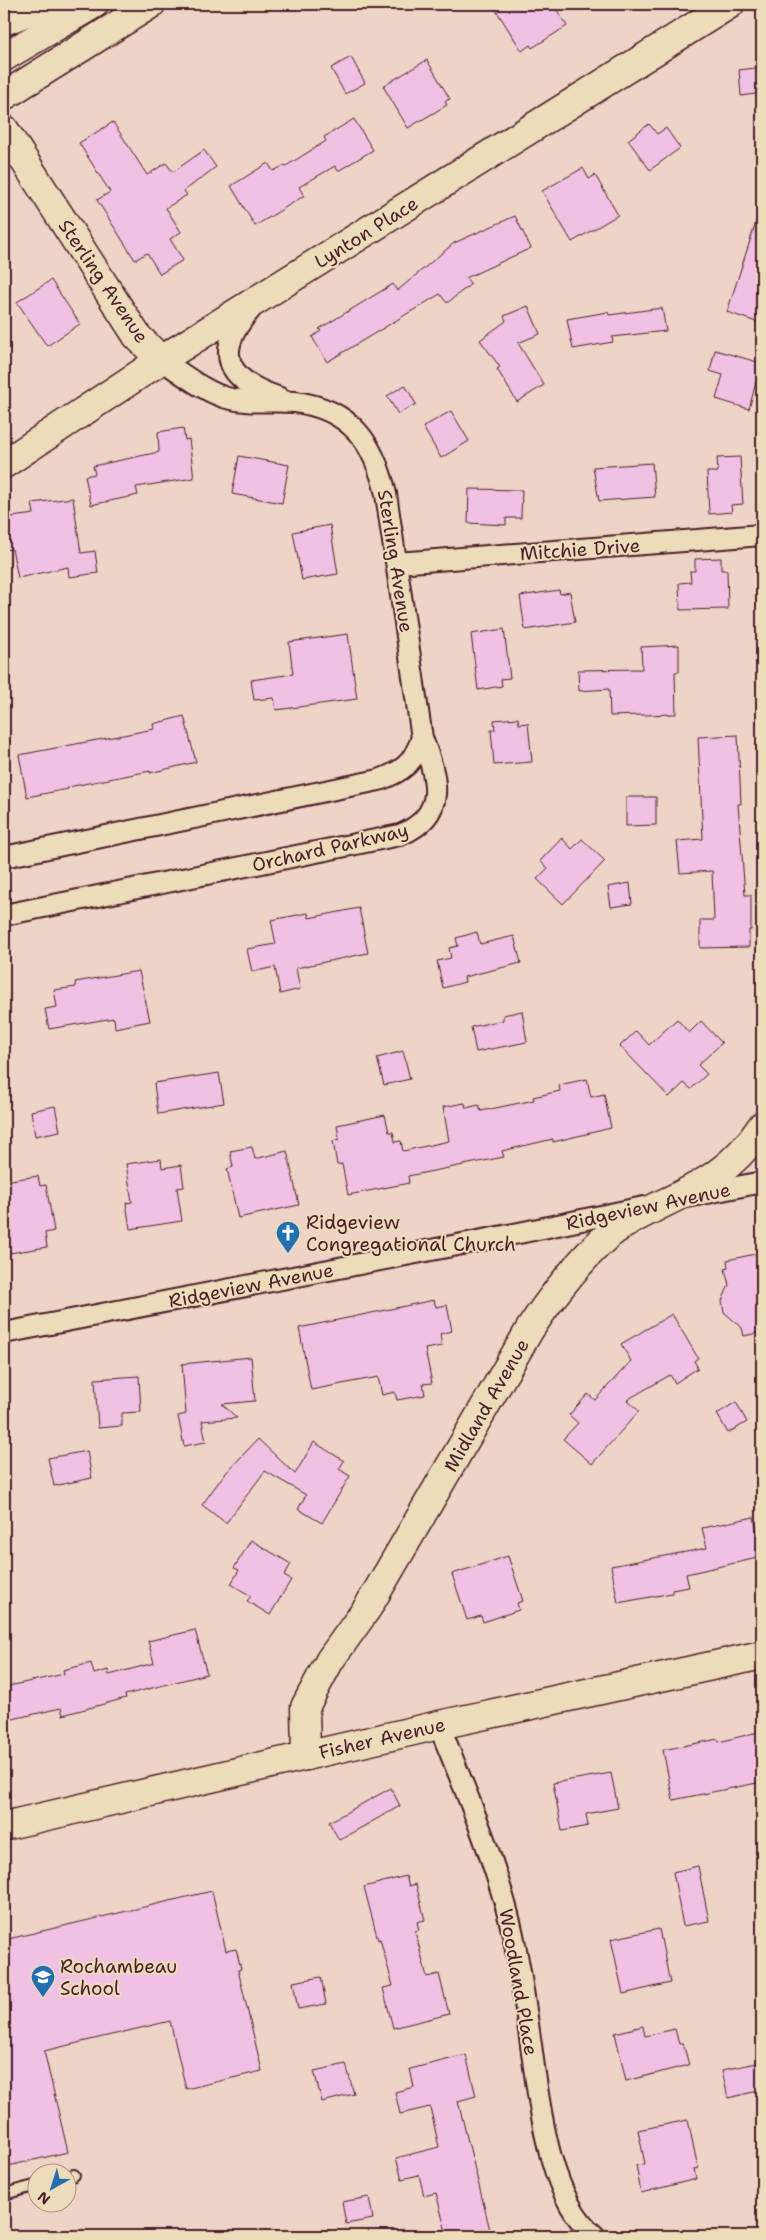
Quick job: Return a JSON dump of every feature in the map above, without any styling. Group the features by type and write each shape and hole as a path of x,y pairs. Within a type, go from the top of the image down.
{"street":[{"path":"12,4 22,6 45,5"},
{"path":"4,57 94,4"},
{"path":"4,96 151,4"},
{"name":"Lynton Place","path":"4,464 161,360 730,4"},
{"path":"4,21 45,5"},
{"name":"Sterling Avenue","path":"4,129 138,336 161,360 224,397 242,401 294,402"},
{"name":"Sterling Avenue","path":"263,297 237,325 229,352 231,363 235,373 248,384 262,392 294,402 316,406 340,418 357,430 373,452 380,467 386,494 422,738"},
{"name":"Mitchie Drive","path":"397,563 762,535"},
{"path":"4,857 379,780 394,775 405,767 415,757 422,738"},
{"name":"Orchard Parkway","path":"4,915 400,835 415,829 424,821 432,809 434,797 434,772 422,738"},
{"name":"Midland Avenue","path":"306,1756 305,1707 330,1660 368,1607 530,1329 549,1302 588,1256 616,1230 717,1175 737,1157 762,1126"},
{"name":"Ridgeview Avenue","path":"4,1333 519,1233 762,1182"},
{"name":"Fisher Avenue","path":"4,1826 439,1725 762,1656"},
{"name":"Woodland Place","path":"439,1725 498,1876 522,1977 547,2144 568,2202 579,2219 594,2236"}],"lane":[{"path":"4,2194 28,2188"}],"building":[{"path":"492,4 553,4 567,26 532,48 530,45 522,51"},
{"path":"351,57 365,83 345,94 331,68"},
{"path":"427,60 450,99 445,101 447,105 408,128 383,86"},
{"path":"762,67 762,93 741,96 739,70"},
{"path":"354,119 373,150 338,171 335,166 299,187 304,196 255,226 231,186 268,163 273,171 286,166 326,141 324,137"},
{"path":"113,122 147,175 166,163 173,172 204,150 216,167 184,191 187,195 166,208 181,232 170,239 183,260 160,274 147,253 135,260 97,200 110,192 79,143"},
{"path":"649,124 657,134 666,128 680,148 650,170 628,140"},
{"path":"583,168 589,179 595,175 618,215 572,242 542,191"},
{"path":"515,216 531,248 466,278 471,284 447,303 440,294 327,362 312,337 321,331 319,329 393,284 397,291 454,243"},
{"path":"758,216 762,216 762,324 727,312"},
{"path":"51,280 80,324 47,346 17,302"},
{"path":"528,306 540,334 518,343 544,385 517,402 497,369 500,367 480,340 506,321 504,316"},
{"path":"662,308 666,331 612,337 613,342 573,349 567,319 608,312 609,315"},
{"path":"715,350 761,363 749,409 716,399 723,375 710,371"},
{"path":"405,385 416,404 398,414 387,396"},
{"path":"451,411 469,441 441,458 423,427"},
{"path":"183,428 185,440 189,439 194,478 136,487 138,495 91,505 85,476 95,474 93,466 159,452 158,432"},
{"path":"239,456 289,465 282,503 232,494"},
{"path":"740,457 743,504 731,505 732,512 709,514 707,472 718,472 717,458"},
{"path":"652,463 655,497 599,501 593,467"},
{"path":"469,489 522,490 521,518 506,518 506,525 468,523"},
{"path":"73,498 81,553 95,551 98,573 69,577 68,567 18,578 12,549 4,550 4,518 34,514 32,503"},
{"path":"330,525 338,574 302,580 293,532"},
{"path":"721,558 721,570 727,570 728,609 680,610 679,583 691,582 690,571 695,571 695,559"},
{"path":"559,590 560,594 570,592 575,622 525,630 520,596"},
{"path":"504,629 510,678 501,679 502,686 478,690 471,634"},
{"path":"348,634 357,699 276,710 274,698 254,700 251,680 293,674 289,642"},
{"path":"679,645 679,672 675,672 676,714 610,716 609,689 579,691 578,670 642,669 641,647"},
{"path":"184,716 196,762 27,797 19,755 154,729 153,724"},
{"path":"518,718 519,724 528,723 532,762 494,765 491,730 495,730 494,720"},
{"path":"738,735 741,804 738,804 745,895 751,895 749,947 700,948 700,920 714,920 712,871 680,873 677,841 703,839 698,737"},
{"path":"626,797 656,797 656,825 626,826"},
{"path":"562,838 572,849 582,839 605,861 563,904 537,879 548,868 540,861"},
{"path":"630,883 632,904 611,907 608,887"},
{"path":"359,908 368,953 296,968 300,989 280,994 275,967 252,972 247,949 276,944 271,920 308,913 309,918"},
{"path":"477,932 480,944 514,936 521,963 464,977 465,982 443,988 437,961 451,958 449,948 458,946 456,938"},
{"path":"139,971 150,1021 115,1028 114,1018 49,1029 45,1009 57,1007 54,990 76,987 75,982"},
{"path":"522,1011 527,1042 476,1052 471,1027 503,1020 503,1015"},
{"path":"677,1019 689,1033 701,1021 722,1043 698,1065 707,1074 691,1089 684,1083 669,1097 620,1046 636,1031 649,1045"},
{"path":"403,1051 410,1079 384,1085 377,1058"},
{"path":"219,1073 224,1103 158,1114 154,1083"},
{"path":"587,1079 591,1097 604,1094 611,1128 553,1142 553,1139 502,1151 504,1157 408,1176 409,1183 348,1195 342,1164 337,1165 333,1141 339,1139 337,1125 385,1115 389,1132 393,1132 395,1142 401,1141 403,1151 449,1141 443,1107 465,1103 466,1108 479,1105 481,1111 534,1100 533,1097 560,1091 559,1085"},
{"path":"55,1106 60,1131 35,1136 31,1111"},
{"path":"252,1147 255,1159 287,1151 299,1205 238,1218 227,1169 233,1167 230,1151"},
{"path":"161,1159 162,1168 181,1165 184,1187 177,1188 182,1221 130,1229 126,1203 132,1202 126,1164"},
{"path":"38,1176 40,1186 46,1185 54,1231 45,1233 47,1247 4,1254 4,1181"},
{"path":"760,1253 762,1264 762,1332 744,1336 742,1328 724,1312 722,1301 729,1285 725,1269 728,1268 727,1260"},
{"path":"434,1300 436,1307 447,1305 452,1331 440,1334 442,1346 425,1349 432,1383 423,1384 425,1395 397,1400 395,1392 382,1395 378,1377 311,1390 299,1328"},
{"path":"672,1314 698,1358 694,1361 698,1368 675,1383 670,1375 627,1400 639,1411 592,1464 563,1439 578,1423 569,1415 588,1394 595,1400 631,1361 621,1344"},
{"path":"251,1357 255,1401 222,1404 237,1418 202,1421 206,1442 184,1446 178,1416 186,1414 182,1364"},
{"path":"139,1376 141,1412 122,1413 122,1426 98,1428 95,1379"},
{"path":"736,1402 747,1422 728,1433 717,1414"},
{"path":"258,1439 295,1474 314,1442 344,1461 339,1469 350,1476 322,1523 298,1509 306,1495 265,1471 226,1523 202,1505 223,1476"},
{"path":"87,1451 92,1478 54,1486 48,1458"},
{"path":"754,1517 762,1557 686,1574 689,1587 672,1590 672,1593 618,1603 611,1566 707,1548 702,1528"},
{"path":"251,1540 291,1564 284,1576 291,1580 270,1615 247,1601 251,1596 231,1584 239,1570 234,1568"},
{"path":"508,1556 523,1601 517,1603 519,1610 483,1622 481,1616 467,1620 452,1574"},
{"path":"195,1630 207,1674 125,1695 126,1698 63,1715 61,1708 4,1721 4,1687 64,1674 63,1670 91,1663 94,1674 108,1670 109,1675 154,1663 148,1641"},
{"path":"762,1731 762,1782 673,1800 663,1750 718,1739 719,1742"},
{"path":"611,1773 618,1808 586,1814 588,1826 562,1831 553,1783"},
{"path":"391,1788 400,1806 339,1840 329,1822"},
{"path":"698,1866 709,1921 683,1926 673,1872"},
{"path":"406,1876 409,1886 416,1884 425,1920 417,1922 419,1930 415,1931 427,1977 439,1974 449,2014 393,2028 383,1988 393,1986 364,1887"},
{"path":"212,1891 226,1951 236,1949 241,1969 238,1970 262,2071 186,2089 170,2021 44,2051 68,2152 4,2167 4,1940"},
{"path":"659,1929 670,1983 623,1994 611,1939"},
{"path":"321,1977 326,2004 298,2009 293,1982"},
{"path":"643,2026 645,2036 675,2029 679,2044 683,2043 689,2065 626,2081 615,2033"},
{"path":"466,2055 476,2096 458,2101 490,2230 485,2232 486,2236 447,2236 436,2193 424,2196 419,2175 402,2179 396,2158 439,2147 430,2107 400,2114 395,2092 414,2087 410,2069"},
{"path":"762,2062 762,2090 728,2098 722,2070"},
{"path":"346,2064 354,2094 322,2102 314,2071"},
{"path":"688,2120 698,2168 694,2169 696,2179 641,2193 636,2165 645,2164 638,2130"},
{"path":"369,2197 373,2219 346,2224 342,2202"}],"place":[{"name":"Ridgeview Congregational Church","path":"288,1254"},
{"name":"Rochambeau School","path":"43,1998"}]}
